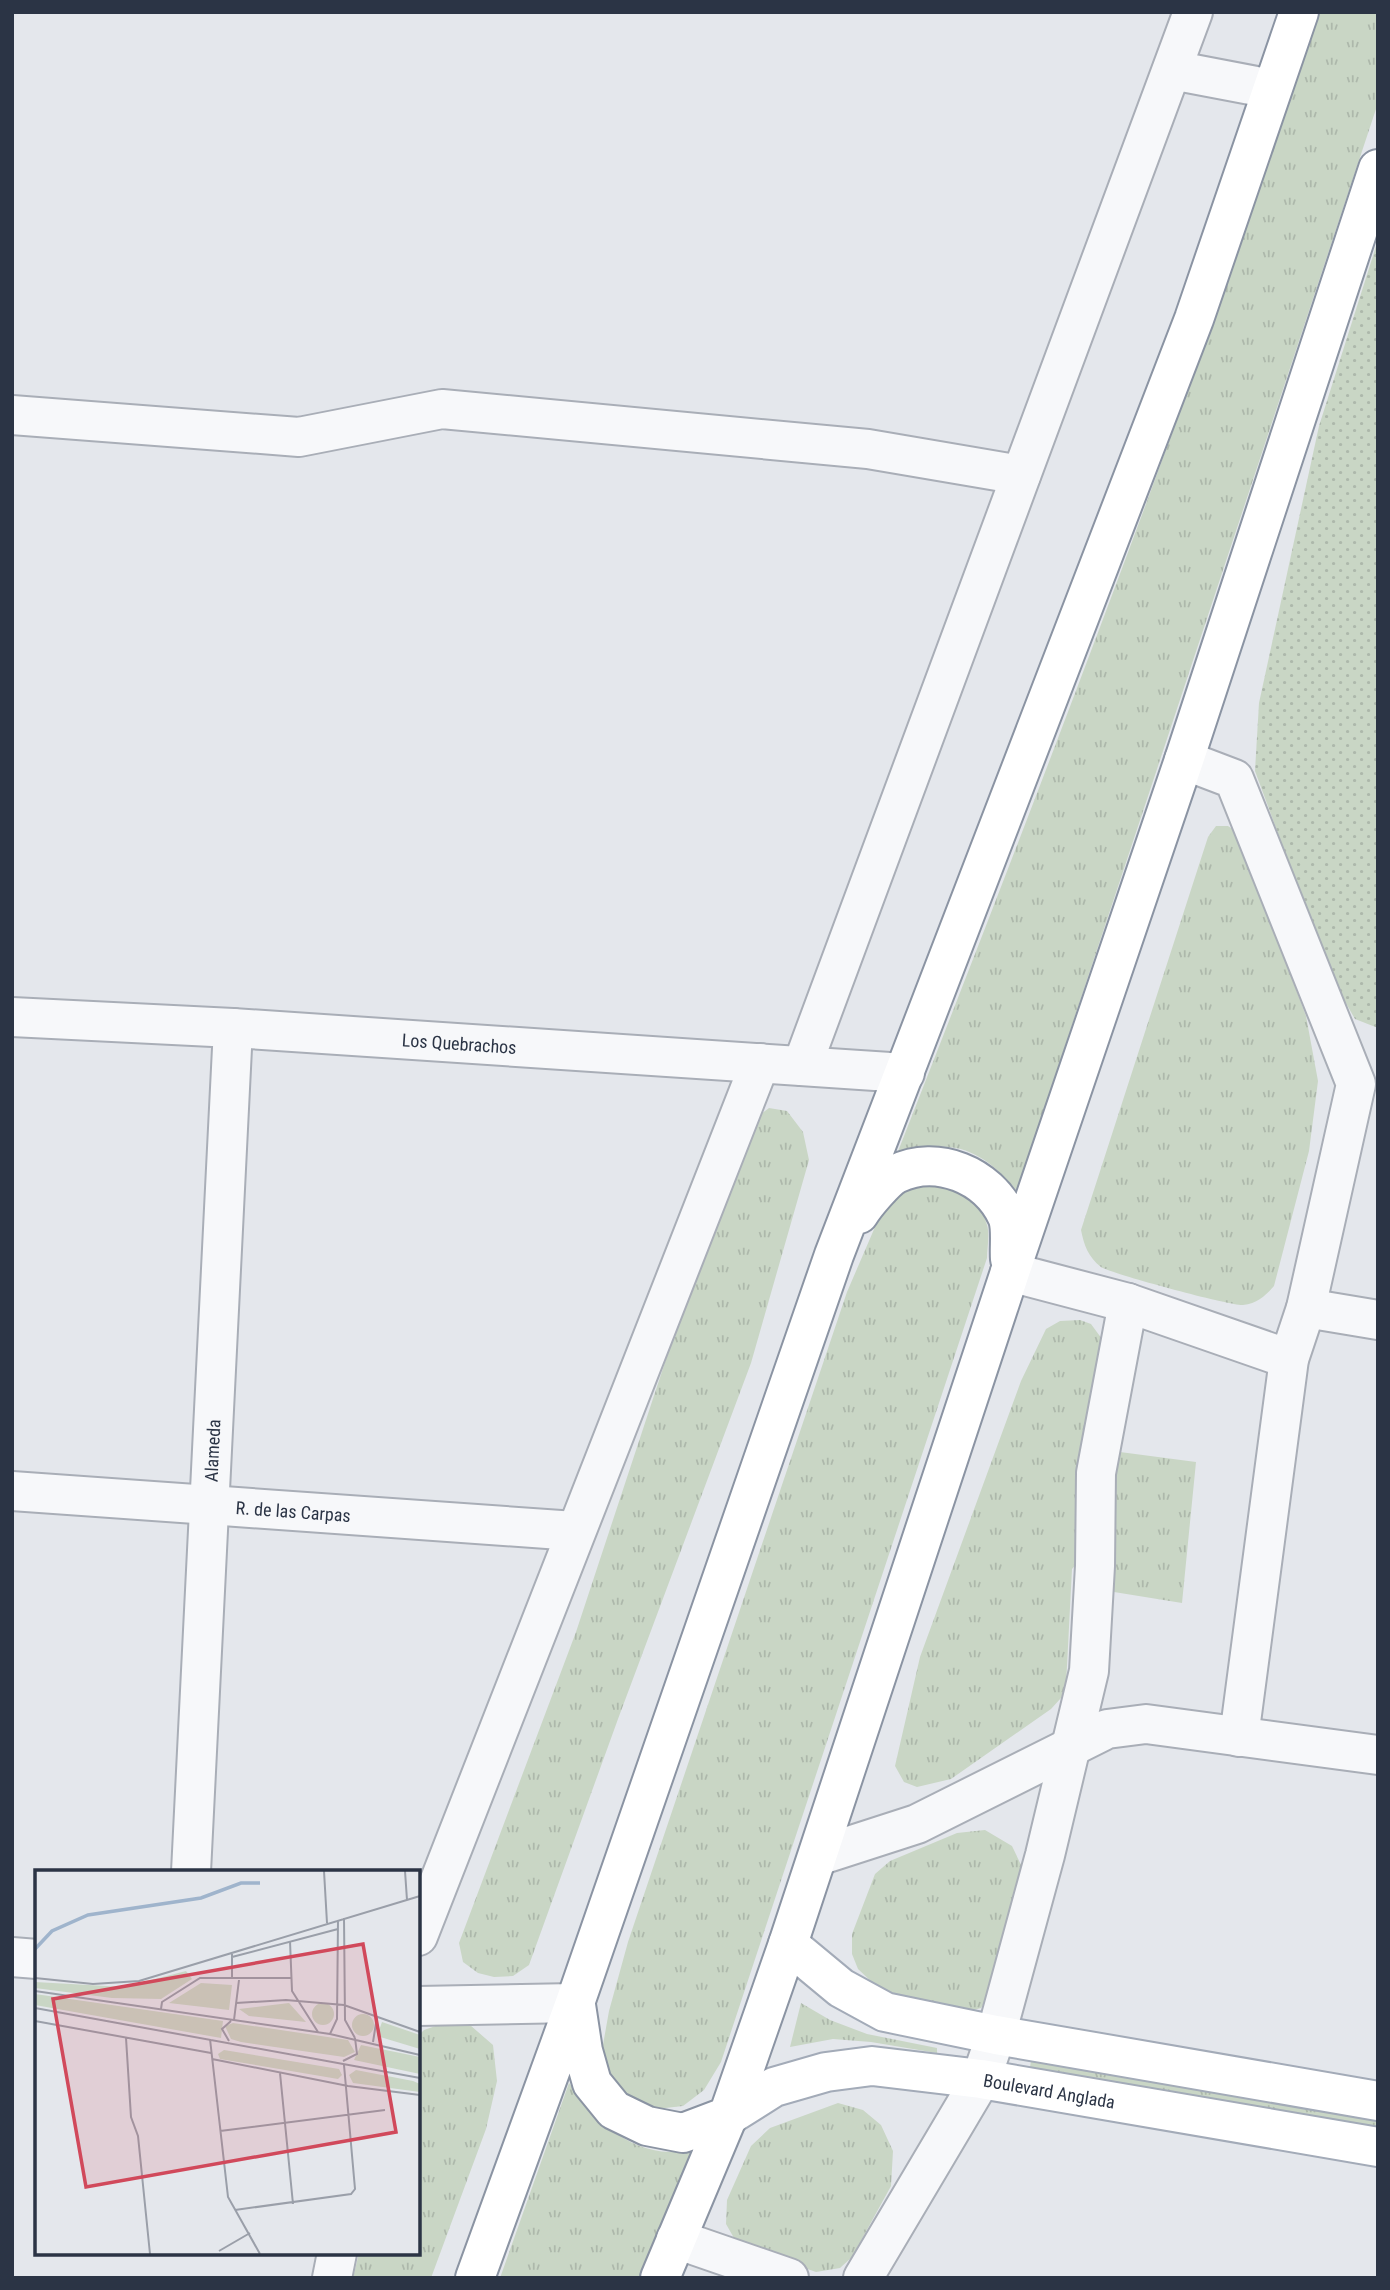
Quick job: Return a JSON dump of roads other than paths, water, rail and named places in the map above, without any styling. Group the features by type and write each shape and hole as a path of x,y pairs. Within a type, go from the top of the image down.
{"main road":[{"path":"475,2278 575,2003 834,1255 1189,332 1299,12"},
{"path":"660,2278 728,2116 818,1856 1378,169"},
{"path":"834,1255 863,1207 895,1174 933,1165 961,1171 990,1191 1008,1217 1010,1272"},
{"path":"788,1944 841,1988 885,2012 996,2035 1378,2101"},
{"name":"Boulevard Anglada","path":"575,2003 583,2051 592,2083 614,2110 647,2126 683,2133 728,2116 774,2087 826,2072 872,2066 981,2079 1378,2147"}],"street":[{"path":"802,1066 1193,12"},
{"path":"1172,69 1272,89"},
{"path":"12,415 299,437 442,409 868,449 1021,475"},
{"path":"1184,760 1234,779 1367,1083 1306,1308 1289,1359 1239,1737"},
{"name":"Los Quebrachos","path":"12,1017 233,1028 905,1073"},
{"name":"Alameda","path":"191,1870 233,1028"},
{"path":"420,1931 760,1063"},
{"path":"1010,1272 1128,1303 1289,1359"},
{"path":"863,2278 981,2079 996,2035 1045,1855 1089,1671 1095,1566 1096,1473 1128,1303"},
{"path":"1306,1308 1378,1320"},
{"name":"R. de las Carpas","path":"12,1491 575,1531"},
{"path":"818,1856 917,1824 1107,1729 1146,1724 1378,1755"},
{"path":"12,1957 35,1959"},
{"path":"420,2006 575,2003"},
{"path":"676,2239 789,2278"},
{"path":"332,2278 337,2255"}]}
